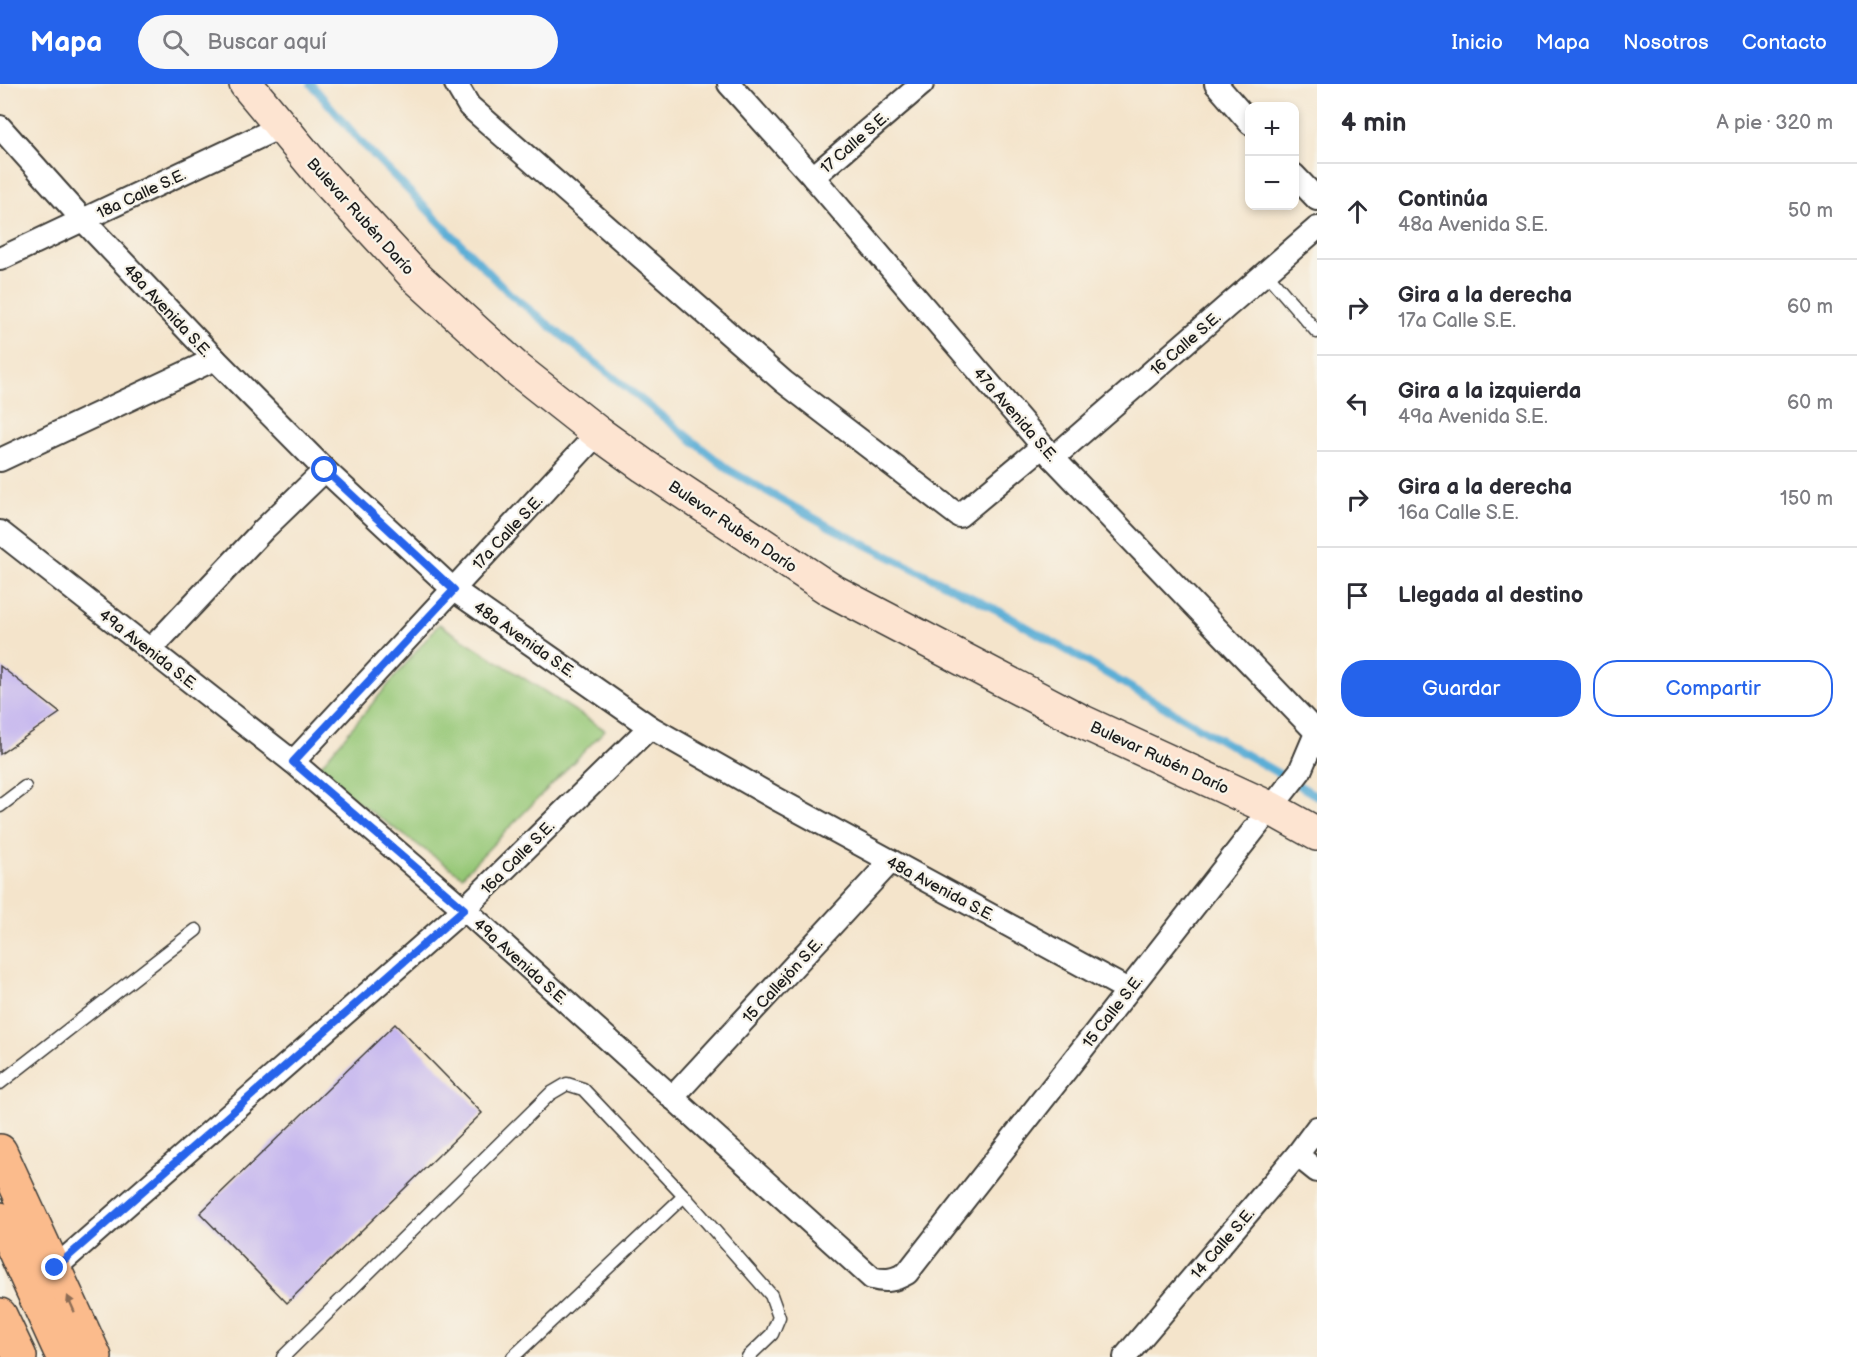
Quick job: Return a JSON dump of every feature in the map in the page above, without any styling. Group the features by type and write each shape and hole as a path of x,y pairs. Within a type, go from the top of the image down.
{"main road":[{"path":"0,1151 95,1357"},
{"path":"0,1219 63,1357"},
{"path":"0,1315 20,1357"}],"street":[{"name":"Bulevar Rubén Darío","path":"246,84 320,173 416,277 517,369 644,466 831,590 1083,722 1277,799 1317,834"},
{"name":"16 Calle S.E.","path":"456,84 470,106 784,382 959,516 1048,452 1266,273 1317,228"},
{"name":"47a Avenida S.E.","path":"729,84 813,177 1048,452 1317,732"},
{"name":"17 Calle S.E.","path":"813,177 922,84"},
{"path":"1216,84 1245,117"},
{"name":"18a Calle S.E.","path":"0,260 282,126"},
{"name":"48a Avenida S.E.","path":"0,127 83,220 215,359 325,470 454,590 650,727 1128,990"},
{"path":"1299,180 1317,199"},
{"path":"0,460 215,359"},
{"name":"17a Calle S.E.","path":"293,762 598,433"},
{"path":"150,650 257,537 325,470"},
{"name":"49a Avenida S.E.","path":"0,532 293,762 464,909 872,1278 882,1281 895,1280"},
{"name":"16a Calle S.E.","path":"55,1268 464,909 650,727"},
{"name":"15 Calle S.E.","path":"895,1280 907,1273 1300,771 1317,732"},
{"name":"15 Callejón S.E.","path":"672,1098 891,861"},
{"name":"14 Calle S.E.","path":"1125,1357 1298,1155 1317,1128"},
{"path":"1298,1155 1317,1171"}],"lane":[{"path":"1266,273 1317,332"},
{"path":"0,806 25,787"},
{"path":"0,1083 196,930"},
{"path":"283,1357 550,1094 567,1084 583,1089 684,1196 771,1295 779,1317 772,1334 748,1357"},
{"path":"513,1357 684,1196"}],"green space":[{"path":"439,624 605,730 462,876 315,772"}],"building":[{"path":"0,666 60,713 0,754"},
{"path":"395,1024 482,1113 287,1303 200,1213"}],"waterway":[{"path":"311,84 361,142 509,293 729,470 830,527 1001,612 1317,796"}],"route":[{"path":"55,1268 464,909 293,762 454,590 325,470"}]}
